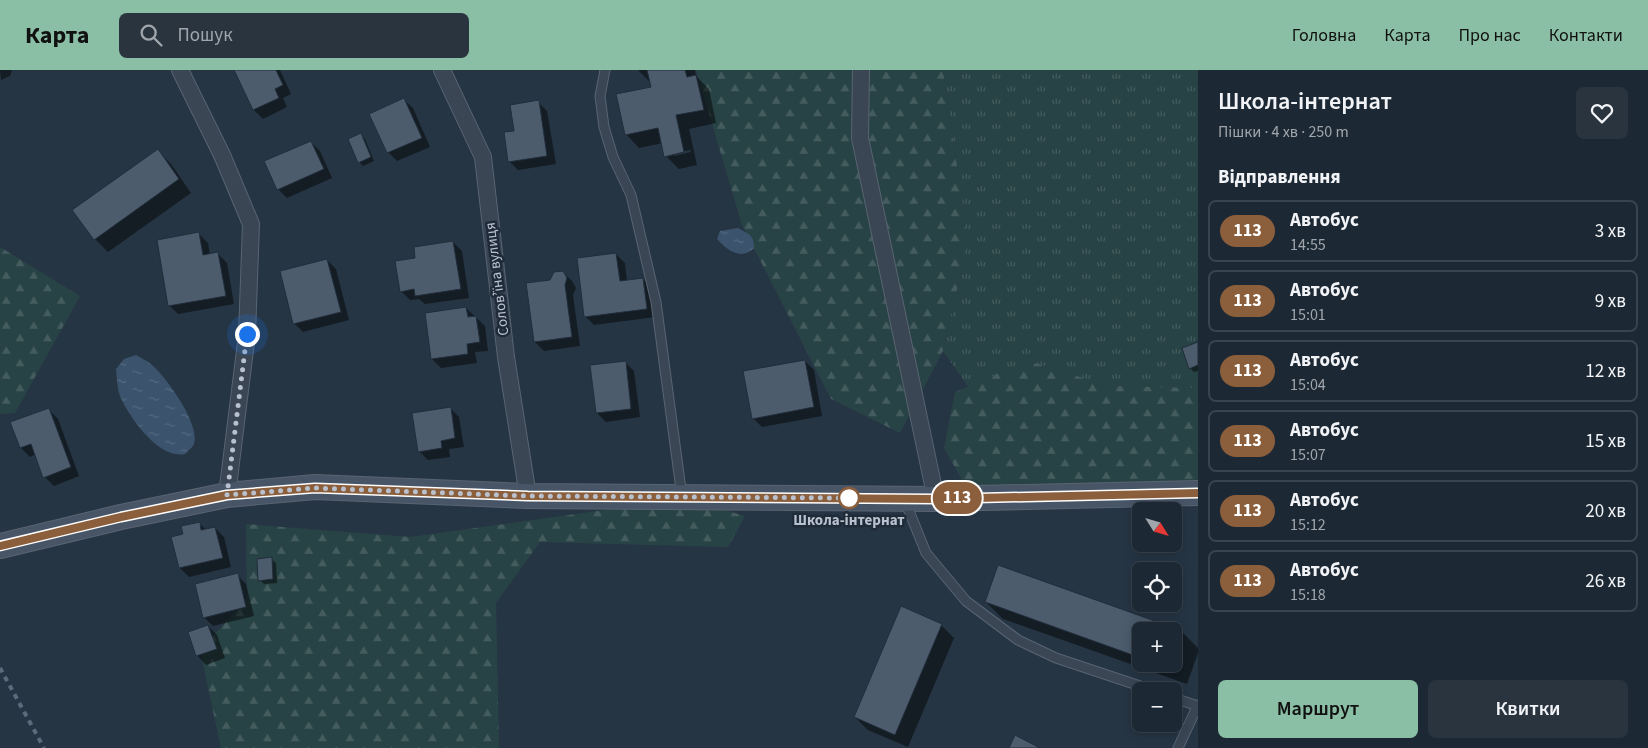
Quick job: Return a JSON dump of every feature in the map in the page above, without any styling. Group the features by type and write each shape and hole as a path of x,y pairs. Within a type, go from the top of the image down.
{"main road":[{"path":"0,546 121,517 227,495 315,488 528,496 936,499 1198,493"}],"street":[{"path":"180,70 222,155 252,224 247,334 227,495"},
{"name":"Соловʼїна вулиця","path":"442,70 483,157 506,357 528,496"},
{"path":"861,70 860,138 936,499"}],"lane":[{"path":"605,70 600,96 604,126 612,157 631,195 656,302 682,497"},
{"path":"904,498 926,553 966,601 1018,640 1056,658 1132,683"},
{"path":"1178,748 1198,705 1182,700"}],"green space":[{"path":"696,70 943,70 968,240 943,351 900,433 831,399 742,225"},
{"path":"943,70 1198,70 1198,414 975,396 943,351 968,240"},
{"path":"0,247 80,296 15,413 0,414"},
{"path":"1028,361 1109,386 1198,388 1198,480 1057,485 965,485 944,448 955,392"},
{"path":"708,505 745,516 728,547 540,542 496,603 499,748 221,748 200,650 247,599 246,524 410,537 605,510"}],"water":[{"path":"738,228 750,235 753,240 754,248 744,254 734,253 717,239 720,231"},
{"path":"136,355 149,362 166,380 188,415 195,438 193,446 185,454 175,454 155,444 130,415 124,405 119,393 116,369 124,359"}],"building":[{"path":"234,70 276,70 283,85 275,89 279,98 253,110"},
{"path":"647,70 685,70 687,77 696,75 704,110 676,115 684,152 664,157 658,128 625,135 616,94 651,87"},
{"path":"404,98 422,138 387,153 369,114"},
{"path":"539,100 547,156 508,162 504,132 514,131 510,105"},
{"path":"361,133 371,157 358,163 348,139"},
{"path":"311,141 324,169 277,190 264,161"},
{"path":"158,149 179,179 94,240 72,210"},
{"path":"199,232 203,255 218,252 226,296 168,306 157,240"},
{"path":"453,241 461,289 415,296 414,289 400,292 395,261 415,258 414,247"},
{"path":"616,253 620,281 643,278 647,309 584,317 577,258"},
{"path":"327,259 341,312 293,324 280,271"},
{"path":"563,271 567,278 565,285 572,337 534,342 526,283 550,280 554,272"},
{"path":"466,307 468,317 476,316 480,342 467,344 468,354 431,359 425,313"},
{"path":"1198,342 1198,365 1189,369 1182,348"},
{"path":"805,360 814,407 752,419 743,371"},
{"path":"626,361 631,409 596,413 590,365"},
{"path":"451,407 455,438 441,441 442,448 418,452 412,413"},
{"path":"49,408 71,467 43,478 31,444 20,448 10,422"},
{"path":"200,522 201,530 215,527 223,558 179,568 171,537 183,534 181,526"},
{"path":"272,557 273,579 258,581 257,559"},
{"path":"998,565 1158,622 1132,622 1132,655 985,602"},
{"path":"238,573 246,607 203,618 195,584"},
{"path":"901,606 942,624 895,735 854,717"},
{"path":"208,625 217,649 196,656 188,632"},
{"path":"1015,735 1040,748 1009,748"}],"railway":[{"path":"0,668 44,748"}],"bus line":[{"name":"113","path":"0,546 121,517 227,495 315,488 528,496 936,499 1198,493"}],"place":[{"name":"Школа-інтернат","path":"849,498"}],"route":[{"path":"247,334 227,495 315,488 528,496 849,498"}]}
